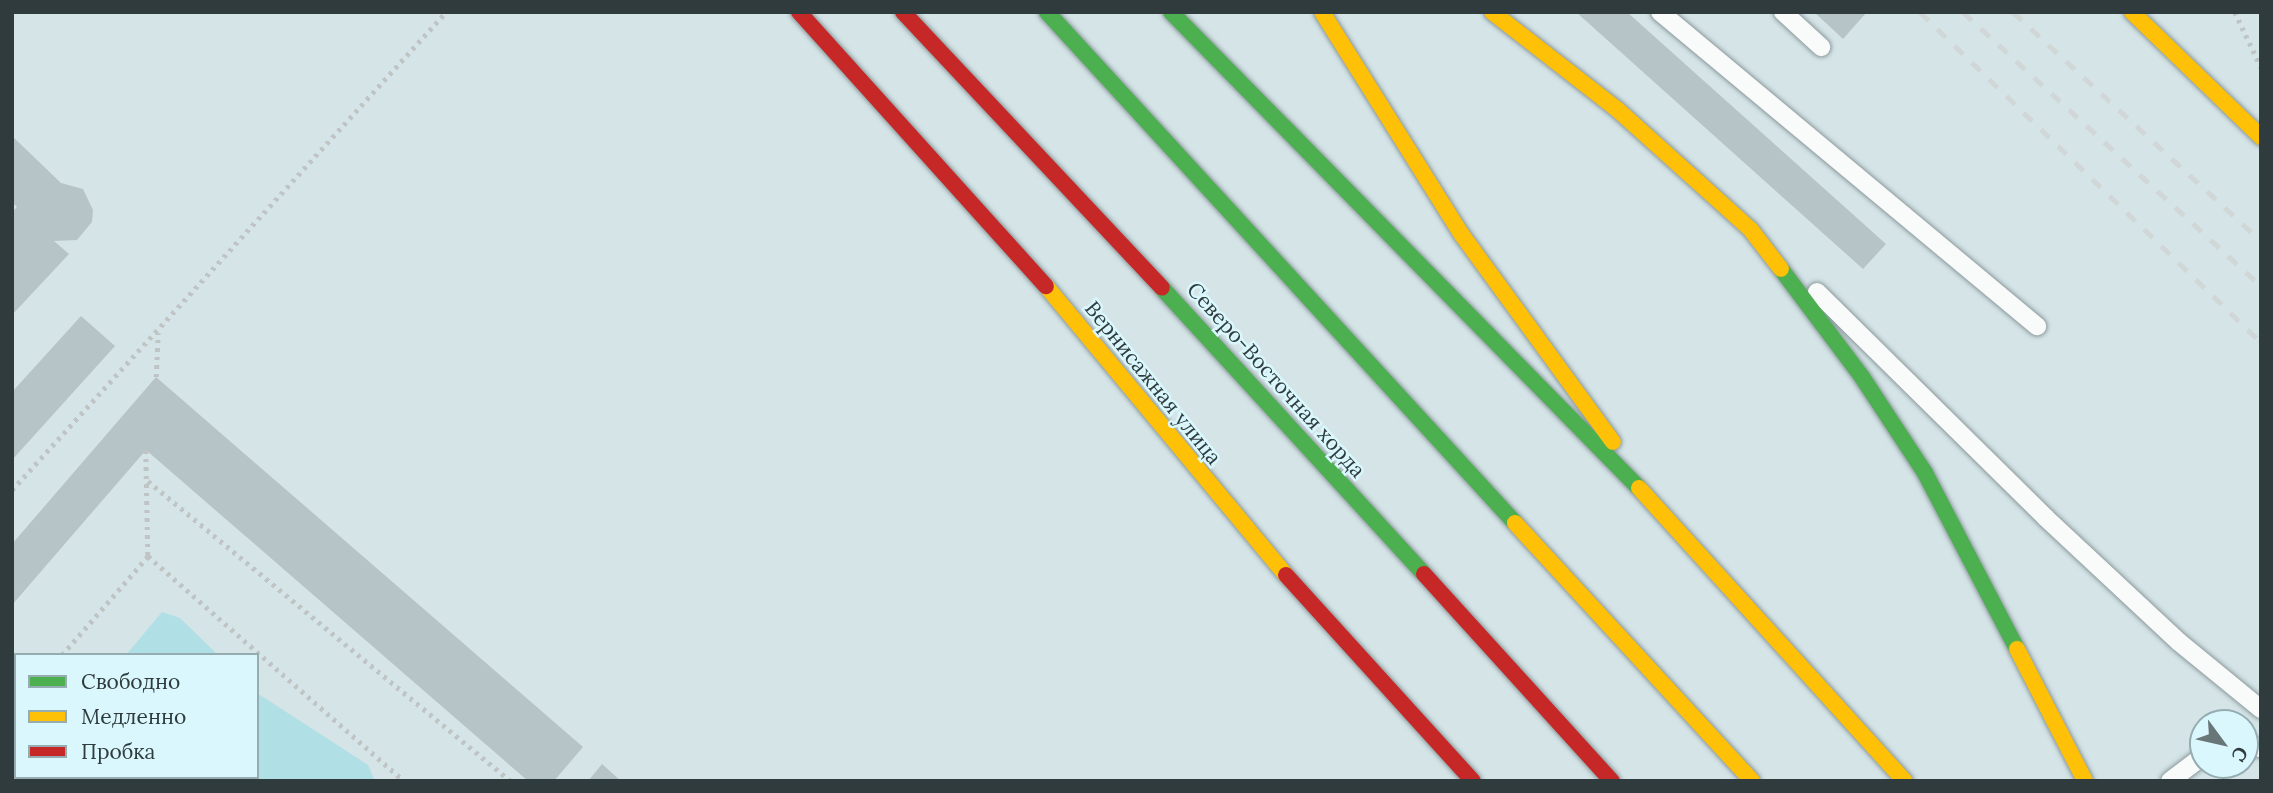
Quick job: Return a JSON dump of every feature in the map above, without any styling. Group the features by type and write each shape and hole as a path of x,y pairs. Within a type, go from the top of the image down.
{"main road":[{"name":"Вернисажная улица","path":"799,12 1043,283 1249,534 1473,781"},
{"name":"Северо-Восточная хорда","path":"903,12 1198,326 1612,781"},
{"path":"1047,12 1752,781"},
{"path":"1171,12 1685,535 1905,781"},
{"path":"1322,12 1478,258 1555,368 1685,535"},
{"path":"1492,12 1619,111 1751,230 1862,377 1925,473 2085,781"},
{"path":"2132,12 2261,137"}],"lane":[{"path":"1660,12 2037,326"},
{"path":"1783,12 1821,47"},
{"path":"1751,230 2179,642 2261,709"},
{"path":"2170,781 2189,767"}],"path":[{"path":"12,490 158,333 446,12"},
{"path":"2235,12 2261,67"},
{"path":"156,377 158,333"},
{"path":"64,653 148,556 146,450"},
{"path":"148,481 510,781"},
{"path":"148,556 256,653"},
{"path":"259,655 396,778 404,781"}],"shaded area":[{"path":"162,612 180,618 216,653 128,653"},
{"path":"259,694 368,765 375,781 12,781 14,773 14,779 259,779"}],"building":[{"path":"1576,12 1627,12 1886,244 1863,269"},
{"path":"1814,12 1865,12 1866,13 1843,39"},
{"path":"12,136 61,183 83,189 93,210 92,222 77,240 54,241 69,254 12,315 12,212 17,207 12,202"},
{"path":"81,316 115,346 12,460 12,392"},
{"path":"156,377 583,747 554,781 528,781 146,450 12,605 12,544"},
{"path":"602,764 621,781 588,781"}],"railway":[{"path":"1920,12 2261,343"},
{"path":"1963,12 2261,286"},
{"path":"2013,12 2261,241"}],"traffic: fast":[{"path":"1047,12 1515,523"},
{"path":"1171,12 1639,488"},
{"path":"1781,269 1862,377 1925,473 2017,649"},
{"path":"1162,288 1424,574"}],"traffic: slow":[{"path":"1322,12 1462,235 1613,442"},
{"path":"1492,12 1619,111 1751,230 1781,269"},
{"path":"2132,12 2261,137"},
{"path":"1046,286 1286,575"},
{"path":"1639,488 1905,781"},
{"path":"1515,523 1752,781"},
{"path":"2017,649 2085,781"}],"traffic: jam":[{"path":"799,12 1046,286"},
{"path":"903,12 1162,288"},
{"path":"1424,574 1612,781"},
{"path":"1286,575 1473,781"}]}
